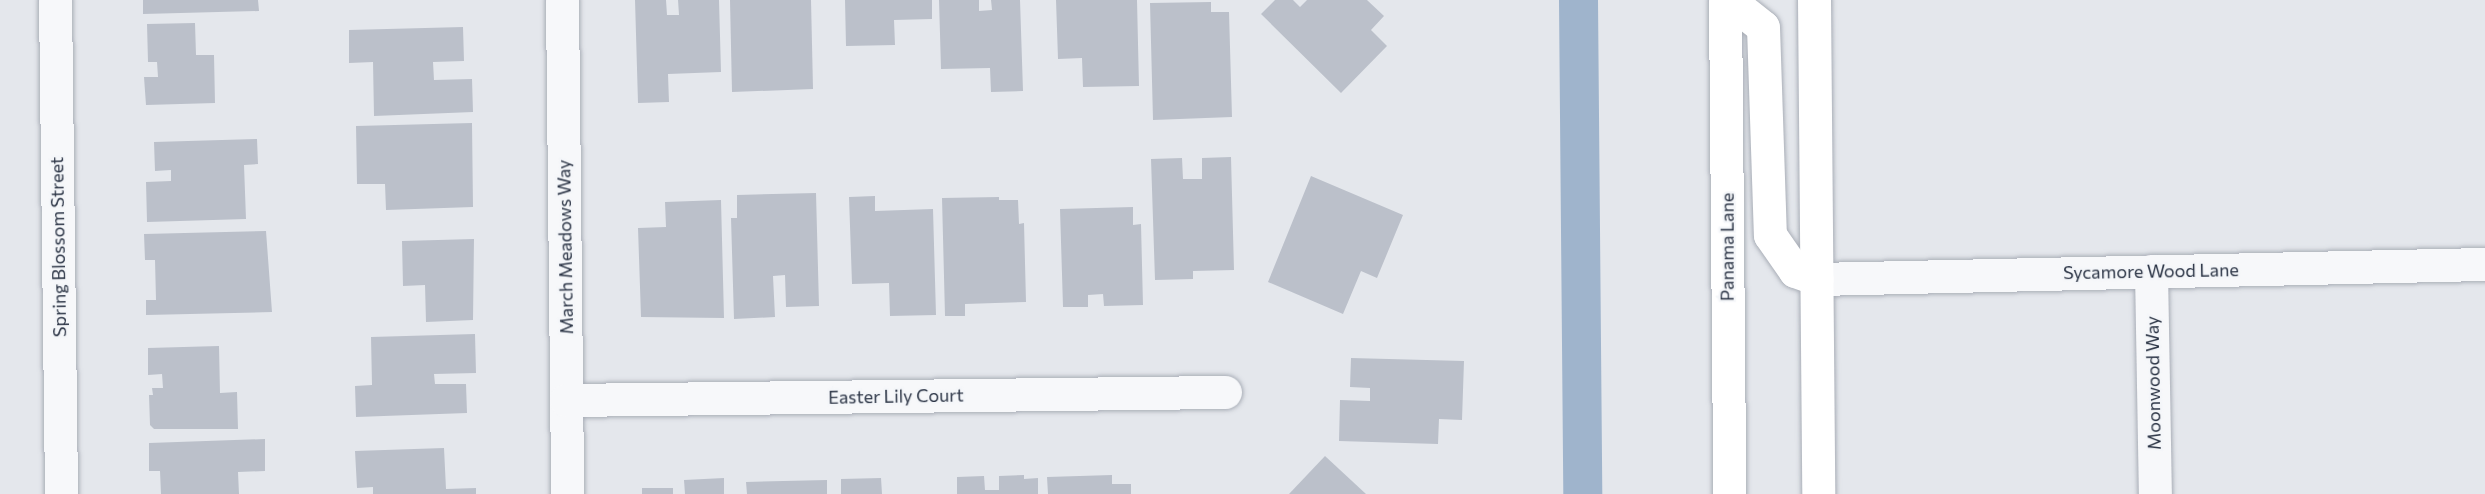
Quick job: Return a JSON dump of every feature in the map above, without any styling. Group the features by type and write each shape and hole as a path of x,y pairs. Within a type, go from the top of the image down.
{"main road":[{"path":"1727,0 1763,27 1770,235 1795,271 1817,279"},
{"name":"Panama Lane","path":"1727,0 1729,494"},
{"path":"1814,0 1818,494"}],"street":[{"name":"Spring Blossom Street","path":"55,0 61,494"},
{"name":"March Meadows Way","path":"562,0 567,494"},
{"name":"Sycamore Wood Lane","path":"1817,279 2485,264"},
{"name":"Moonwood Way","path":"2151,271 2155,494"},
{"name":"Easter Lily Court","path":"566,400 1225,392"}],"building":[{"path":"143,0 258,0 259,11 143,14"},
{"path":"635,0 666,0 667,15 679,15 678,0 719,0 721,72 668,74 669,102 638,103"},
{"path":"730,0 811,0 813,89 732,92"},
{"path":"845,0 932,0 932,19 894,20 895,45 846,46"},
{"path":"939,0 979,0 979,11 992,10 991,0 1020,0 1023,91 991,92 990,68 941,69"},
{"path":"1056,0 1137,0 1139,86 1083,87 1082,58 1058,59"},
{"path":"1275,0 1293,0 1300,7 1307,0 1367,0 1384,16 1371,30 1387,46 1341,93 1261,14"},
{"path":"1211,2 1211,12 1229,12 1232,117 1153,120 1150,3"},
{"path":"195,23 196,55 214,55 215,103 146,105 144,77 158,77 157,62 148,62 147,24"},
{"path":"463,27 464,61 433,62 434,80 472,79 473,112 374,116 373,62 349,63 349,30"},
{"path":"472,123 473,207 386,210 385,184 357,184 356,126"},
{"path":"257,139 258,164 244,165 246,219 147,222 146,182 171,181 171,170 155,171 154,142"},
{"path":"1231,157 1234,270 1193,271 1193,279 1155,280 1151,159 1182,158 1183,179 1202,179 1202,158"},
{"path":"1311,176 1403,215 1377,278 1361,271 1343,314 1268,282"},
{"path":"816,193 819,306 786,307 785,275 773,276 775,317 734,319 731,218 737,218 737,195"},
{"path":"875,196 875,211 933,209 936,315 890,316 889,283 852,284 849,197"},
{"path":"999,197 999,200 1018,200 1019,224 1024,223 1026,302 965,304 965,316 945,316 942,198"},
{"path":"721,200 724,318 641,317 638,228 666,227 665,202"},
{"path":"1133,207 1133,225 1141,224 1143,305 1104,306 1103,294 1088,295 1088,307 1063,307 1060,209"},
{"path":"266,231 272,312 146,315 146,300 156,300 155,260 145,260 144,234"},
{"path":"474,239 473,320 426,322 425,285 403,286 402,241"},
{"path":"475,334 476,373 434,374 435,384 466,384 467,413 356,417 355,386 372,385 371,337"},
{"path":"219,346 220,393 237,392 238,429 154,429 150,425 149,395 153,395 152,388 163,388 162,374 148,375 148,348"},
{"path":"1351,358 1464,361 1462,420 1439,419 1438,444 1339,441 1340,400 1370,401 1370,388 1350,387"},
{"path":"265,439 265,471 238,472 239,494 161,494 160,471 149,471 149,443"},
{"path":"444,448 446,489 476,488 476,494 373,494 373,487 357,488 355,451"},
{"path":"1325,456 1366,494 1289,494"},
{"path":"1024,475 1024,479 1038,478 1038,494 957,494 957,477 984,476 985,490 999,490 999,476"},
{"path":"1112,475 1112,484 1131,484 1131,494 1048,494 1047,477"},
{"path":"724,478 724,494 685,494 684,480"},
{"path":"881,478 882,494 841,494 841,479"},
{"path":"827,480 827,494 747,494 746,482"},
{"path":"642,488 673,488 673,494 642,494"}],"waterway":[{"path":"1578,0 1582,494"}]}
